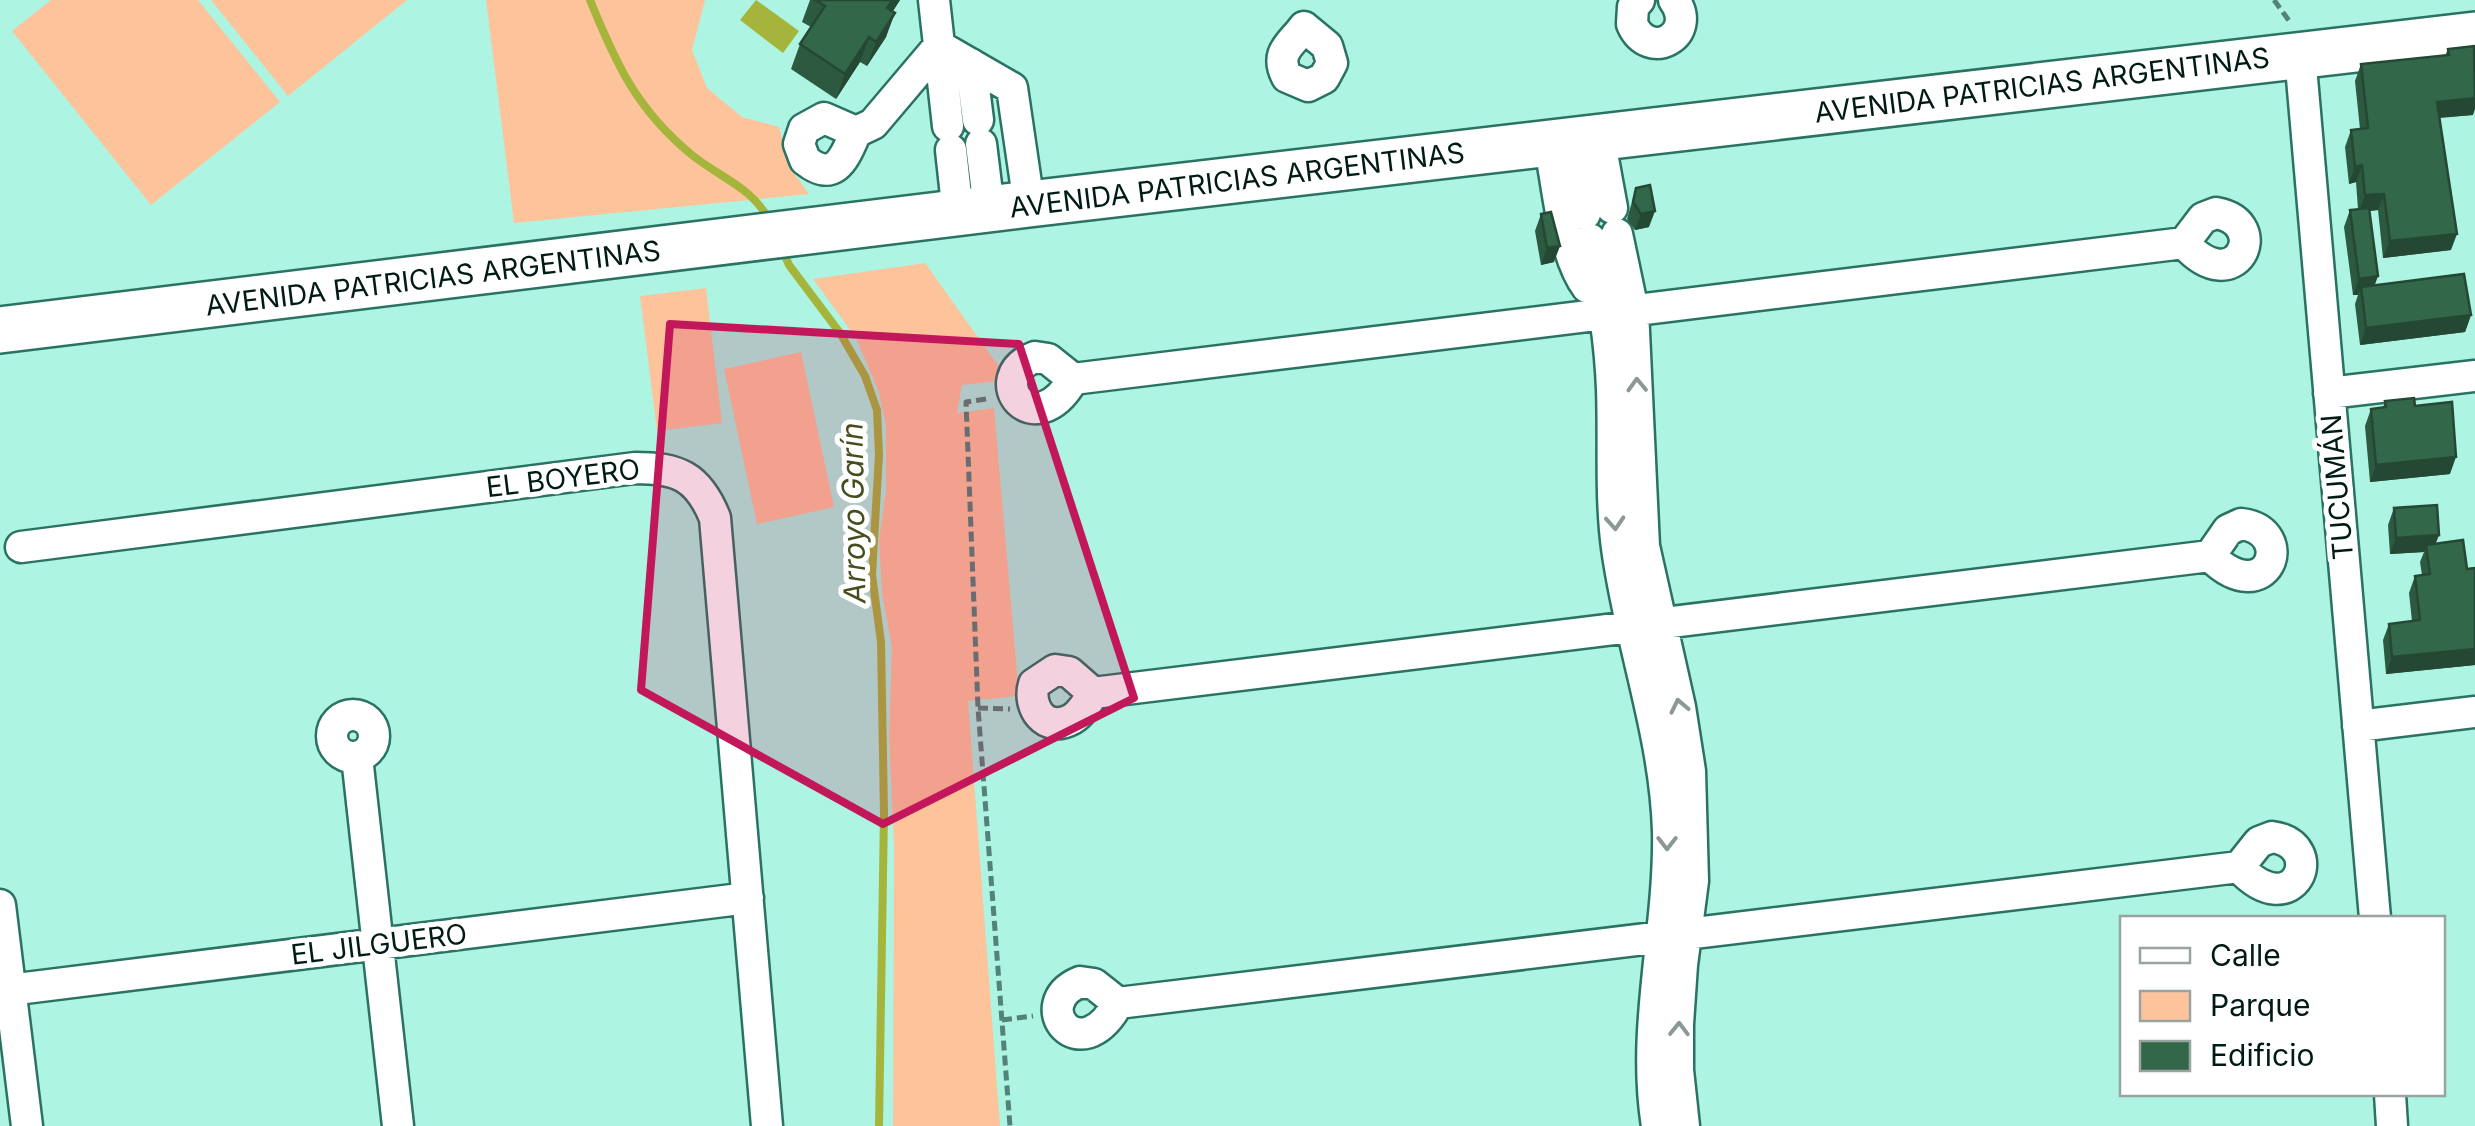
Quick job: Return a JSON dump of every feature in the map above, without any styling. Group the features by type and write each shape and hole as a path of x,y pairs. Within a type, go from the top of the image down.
{"street":[{"path":"934,0 939,46 964,135 992,209"},
{"path":"1638,0 1633,7 1632,24 1642,39 1658,43 1673,37 1681,24 1680,8 1674,0"},
{"name":"AVENIDA PATRICIAS ARGENTINAS","path":"0,330 2475,34"},
{"path":"939,46 1012,88 992,209"},
{"path":"856,132 873,124 939,46"},
{"name":"TUCUMÁN","path":"2300,54 2374,916"},
{"path":"964,135 971,64"},
{"path":"1573,140 1601,224 1620,312 1618,550 1680,707 1690,770 1693,880 1673,935 1652,1027 1658,1126"},
{"path":"1573,140 1569,244 1579,276 1620,312"},
{"path":"1073,379 1064,395 1042,410 1028,408 1011,387 1014,370 1034,357 1048,359 1073,379 2184,244"},
{"path":"2330,393 2475,376"},
{"name":"EL BOYERO","path":"7,548 634,468 672,470 690,479 706,495 715,518 766,1126"},
{"path":"1093,692 2210,556"},
{"path":"2358,726 2475,712"},
{"path":"357,757 398,1126"},
{"path":"1118,1003 2239,867"},
{"name":"EL JILGUERO","path":"9,990 748,898"},
{"path":"0,905 9,990 9,1058 27,1126"},
{"path":"1673,935 1684,1126"},
{"path":"2390,1096 2392,1126"}],"path":[{"path":"1010,1126 978,708 966,402 1014,395"}],"highlighted area":[{"path":"670,324 1019,344 1134,698 883,824 641,690"}],"green space":[{"path":"51,0 198,0 280,102 151,205 12,31"},
{"path":"211,0 407,0 288,96"},
{"path":"486,0 705,0 692,50 707,88 742,117 779,127 791,169 809,194 514,223"},
{"path":"925,263 1000,368 997,381 962,385 957,413 994,408 1019,696 968,701 1000,1126 893,1126 894,846 889,734 892,648 882,593 879,540 886,491 886,424 878,390 856,338 813,279"},
{"path":"706,288 722,423 657,431 640,296"},
{"path":"801,352 834,507 757,524 724,369"}],"shaded area":[{"path":"756,0 799,31 783,53 740,20"}],"building":[{"path":"815,0 893,0 887,8 895,13 876,42 869,37 845,74 800,44 825,6"},
{"path":"2474,46 2475,98 2437,102 2457,234 2390,241 2384,194 2365,195 2362,165 2355,167 2351,130 2368,128 2361,64 2449,55 2448,49"},
{"path":"1650,185 1655,211 1641,214 1633,202 1636,188"},
{"path":"2369,208 2378,276 2359,279 2350,210"},
{"path":"1551,212 1560,246 1547,248 1541,214"},
{"path":"2464,274 2471,315 2366,328 2361,287"},
{"path":"2414,398 2415,406 2452,402 2456,457 2376,465 2371,409 2386,407 2385,401"},
{"path":"2437,505 2439,535 2396,538 2394,508"},
{"path":"2463,540 2467,569 2475,568 2475,649 2392,657 2389,624 2420,620 2415,576 2430,574 2426,545"}],"waterway":[{"name":"Arroyo Garín","path":"590,0 619,65 642,103 692,155 754,199 769,220"},
{"name":"Arroyo Garín","path":"783,251 789,265 840,333 865,376 877,410 879,455 872,575 881,642 884,813 879,1126"}]}
